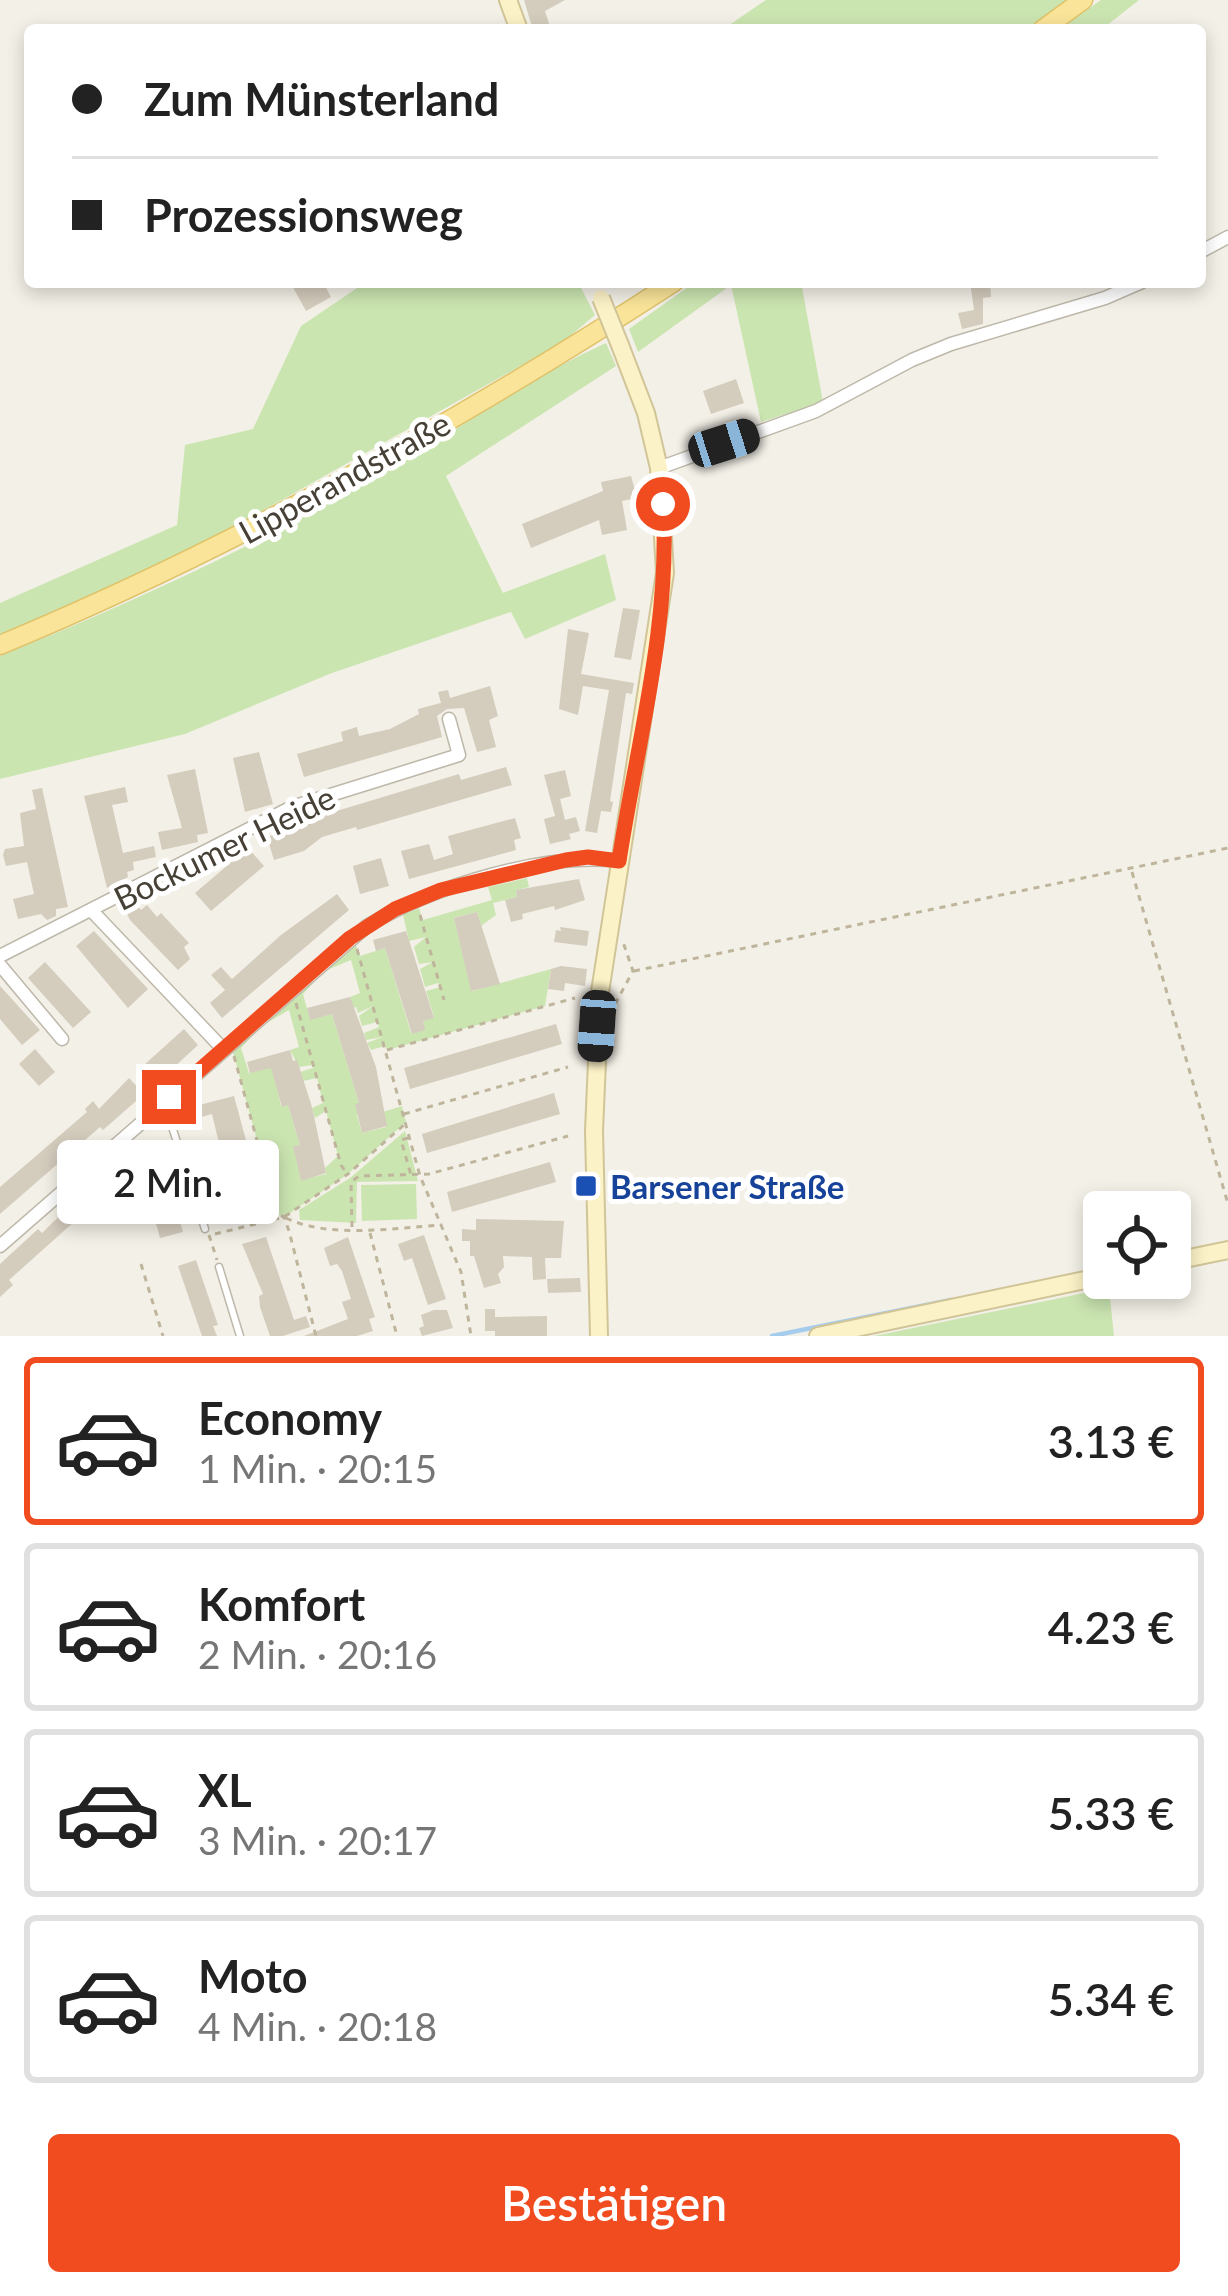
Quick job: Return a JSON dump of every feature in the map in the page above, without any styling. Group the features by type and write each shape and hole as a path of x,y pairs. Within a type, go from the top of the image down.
{"main road":[{"path":"1050,24 1083,0"},
{"name":"Lipperandstraße","path":"0,645 139,584 294,507 460,414 664,288"}],"street":[{"path":"659,467 833,404 951,344 1128,288"},
{"path":"598,290 646,413 659,467 665,573 602,976 595,1061 599,1336"},
{"name":"Bockumer Heide","path":"62,1040 0,960 292,808 459,755 449,719"},
{"path":"0,1246 350,938 416,899 566,860 619,861"},
{"name":"Bockumer Heide","path":"92,911 225,1047"},
{"path":"1191,1258 1228,1250"},
{"path":"818,1336 1083,1280"}],"lane":[{"path":"163,1102 207,1232"},
{"path":"219,1267 240,1336"}],"path":[{"path":"633,971 1228,848"},
{"path":"1131,869 1228,1204"},
{"path":"416,899 444,1000"},
{"path":"350,938 356,945 404,1114 414,1183"},
{"path":"289,992 296,1001 341,1165 349,1174"},
{"path":"387,1050 574,998"},
{"path":"225,1047 233,1052 277,1214 299,1224 352,1229 441,1226"},
{"path":"404,1114 568,1067"},
{"path":"219,1267 207,1232 284,1217 349,1174 406,1123"},
{"path":"352,1229 351,1182 359,1176 415,1175 568,1136"},
{"path":"415,1175 461,1272 471,1336"},
{"path":"284,1217 316,1336"},
{"path":"365,1222 398,1336"},
{"path":"140,1264 163,1336"}],"green space":[{"path":"766,0 1070,0 1036,24 731,24"},
{"path":"1101,0 1139,0 1109,24 1067,24"},
{"path":"357,288 581,288 595,315 563,342 200,546 0,635 0,603 177,525 185,445 253,429 301,326"},
{"path":"687,288 727,288 638,352 629,329"},
{"path":"732,288 802,288 823,402 761,422"},
{"path":"606,343 616,366 446,476 503,593 605,554 616,600 525,639 511,612 332,673 185,734 0,779 0,656 253,543"},
{"path":"527,878 529,887 516,890 517,897 493,903 496,915 481,926 477,912 454,918 472,991 551,969 545,1006 387,1050 385,1046 371,1050 367,1043 382,1037 366,1040 364,1033 379,1027 377,1022 362,1026 359,1016 373,1006 358,1013 353,1008 350,997 360,993 351,960 327,970 356,945 360,956 385,948 411,1033 424,1030 423,1021 434,1017 426,991 440,987 438,983 425,987 420,969 433,962 419,964 414,947 426,937 409,941 403,915 419,908 423,920 492,900 488,887"},
{"path":"319,977 303,994 310,1019 332,1014 359,1103 362,1133 386,1127 383,1112 402,1106 406,1122 348,1174 284,1217 277,1214 233,1052 259,1029 241,1048 249,1073 273,1067 281,1106 288,1105 300,1145 294,1146 301,1180 326,1174 325,1168 338,1156 326,1111 315,1118 312,1108 323,1103 317,1078 303,1081 300,1072 313,1065 299,1067 290,1050 299,1047 289,1010 265,1024"},
{"path":"405,1131 418,1181 357,1182 356,1223 300,1220 299,1210 350,1178"},
{"path":"416,1184 417,1219 362,1221 361,1185"},
{"path":"1083,1293 1083,1299 1110,1299 1114,1336 874,1336"}],"building":[{"path":"524,0 565,0 545,11 549,24 531,24"},
{"path":"293,288 326,288 331,297 306,311"},
{"path":"971,288 990,288 991,297 983,298 983,324 962,329 958,313 974,310"},
{"path":"736,379 744,403 711,414 703,391"},
{"path":"631,476 637,498 622,501 627,530 602,535 599,520 531,548 522,524 603,491 601,482"},
{"path":"623,608 640,610 631,660 614,657"},
{"path":"568,629 589,633 581,674 634,683 632,694 626,693 611,812 601,811 597,833 585,831 609,690 583,686 578,715 559,709"},
{"path":"490,686 498,716 489,720 496,747 477,752 464,708 447,709 437,716 442,737 304,777 297,754 343,741 341,732 357,727 359,736 390,729 419,714 418,709 441,703 438,692 448,690 450,698"},
{"path":"259,752 273,804 245,812 233,758"},
{"path":"506,767 512,785 322,837 304,851 274,860 267,837 307,820 459,774 461,780"},
{"path":"195,769 208,833 197,835 198,842 162,850 158,832 182,828 167,775"},
{"path":"565,770 571,796 560,799 565,820 576,817 580,831 569,834 571,839 550,844 544,819 555,816 544,775"},
{"path":"125,787 128,802 112,805 123,853 154,846 156,857 133,862 128,877 107,888 84,796"},
{"path":"42,788 68,907 56,909 56,916 47,920 41,914 18,919 13,899 34,894 27,862 6,866 3,855 5,849 24,846 20,813 36,809 32,790"},
{"path":"515,818 521,838 514,840 516,850 409,879 401,851 429,844 434,860 453,854 448,836"},
{"path":"248,848 264,866 211,911 195,893"},
{"path":"381,858 389,886 360,894 353,866"},
{"path":"579,879 585,900 522,914 523,919 511,922 505,900 517,897 516,890"},
{"path":"337,894 349,910 222,1018 210,1003 225,990 211,975 221,967 232,979"},
{"path":"137,905 141,910 147,905 157,917 161,913 189,943 184,947 190,959 178,970 130,920 127,914"},
{"path":"477,912 500,984 471,991 454,918"},
{"path":"560,927 589,931 587,946 554,942"},
{"path":"94,931 148,989 128,1008 76,946"},
{"path":"406,931 434,1018 423,1021 425,1030 412,1034 385,948 376,951 373,940"},
{"path":"45,962 91,1012 73,1028 28,978"},
{"path":"551,969 587,969 585,986 565,983 564,991 548,989"},
{"path":"0,986 40,1030 22,1045 0,1019"},
{"path":"350,997 376,1067 387,1126 362,1133 355,1104 359,1103 332,1014 310,1020 307,1008"},
{"path":"556,1024 562,1044 410,1089 404,1068"},
{"path":"184,1029 198,1045 159,1081 144,1065"},
{"path":"35,1049 55,1072 39,1086 19,1064"},
{"path":"290,1050 312,1107 326,1173 301,1181 293,1146 300,1145 288,1105 282,1107 271,1068 250,1073 247,1062"},
{"path":"129,1078 144,1094 0,1214 0,1187 87,1112 93,1101 99,1109"},
{"path":"554,1093 560,1114 427,1153 422,1134"},
{"path":"234,1096 265,1211 244,1217 225,1168 212,1114 191,1120 188,1108"},
{"path":"157,1147 183,1232 160,1238 139,1163 135,1165 132,1154"},
{"path":"550,1162 556,1182 452,1212 447,1192"},
{"path":"92,1184 103,1196 9,1280 13,1285 0,1297 0,1264 38,1229 42,1233"},
{"path":"476,1219 564,1221 561,1258 545,1258 546,1279 533,1280 532,1257 503,1256 504,1267 498,1274 501,1283 484,1288 474,1256 470,1256 470,1241 462,1241 462,1229 476,1230"},
{"path":"424,1235 446,1299 428,1305 412,1258 404,1261 398,1244"},
{"path":"266,1237 294,1320 306,1316 310,1327 283,1336 270,1336 260,1307 263,1294 242,1244"},
{"path":"348,1237 375,1317 369,1319 373,1331 357,1336 304,1336 348,1319 342,1302 351,1299 342,1271 337,1264 330,1266 324,1248"},
{"path":"196,1260 218,1325 213,1326 217,1336 202,1336 178,1266"},
{"path":"580,1278 581,1292 548,1293 547,1279"},
{"path":"485,1309 495,1309 495,1317 547,1316 547,1336 495,1336 495,1331 485,1331"},
{"path":"447,1310 453,1328 422,1336 421,1315"}],"waterway":[{"path":"772,1336 951,1300"}],"place":[{"name":"Barsener Straße","path":"586,1186"}],"route":[{"path":"169,1097 350,938 395,909 441,890 566,860 619,861 662,608 663,504"}]}
